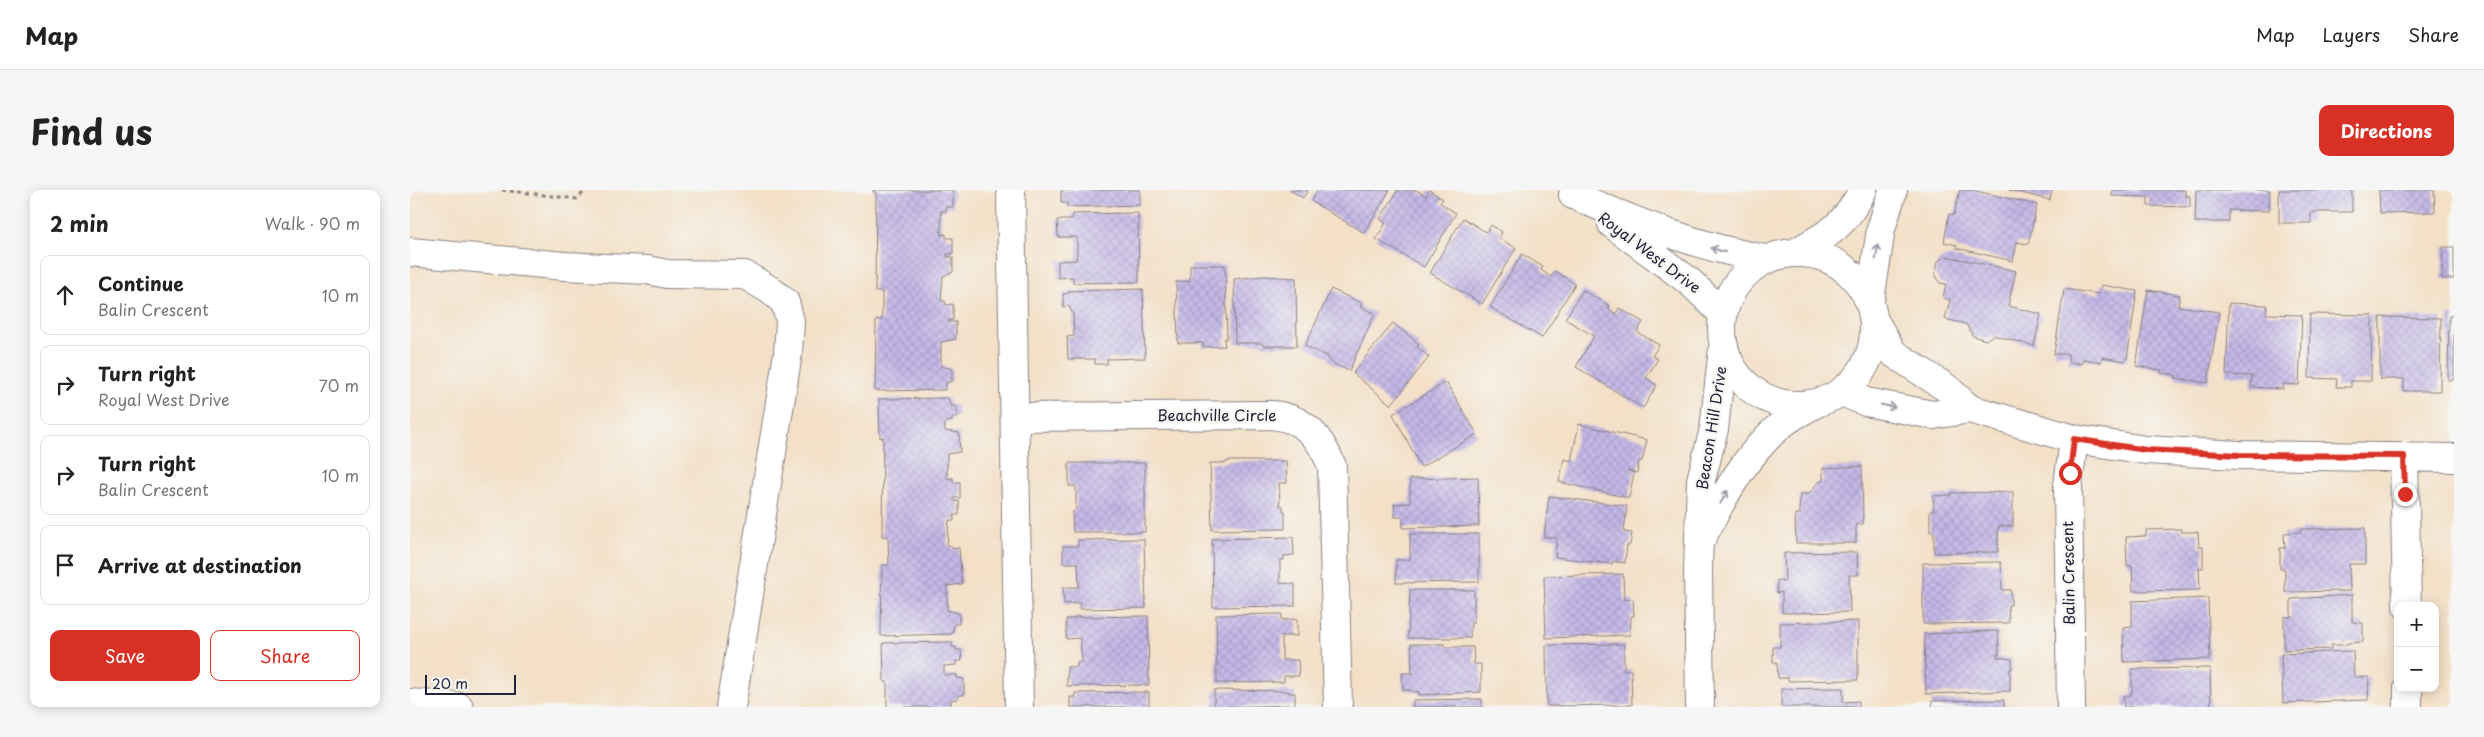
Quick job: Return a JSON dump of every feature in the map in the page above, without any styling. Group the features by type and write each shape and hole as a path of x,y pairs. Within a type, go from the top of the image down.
{"street":[{"path":"1011,190 1020,707"},
{"path":"1863,190 1851,212 1832,233 1796,252 1765,260 1746,273 1731,292 1723,314 1723,346 1732,369 1748,387 1768,400 1792,406 1816,404 1842,392 1857,378 1868,362 1874,342 1872,311 1881,229 1893,190"},
{"name":"Royal West Drive","path":"1568,193 1661,233 1727,252 1765,260"},
{"name":"Royal West Drive","path":"1568,193 1690,282 1723,314"},
{"path":"410,252 565,266 647,270 667,274 745,275 770,290 785,302 790,321 788,353 731,707"},
{"path":"1796,252 1820,255 1841,265 1858,280 1893,354 1948,389 1970,409 2017,424 2074,439 2146,450 2221,454 2454,458"},
{"name":"Beacon Hill Drive","path":"1700,707 1698,569 1701,540 1701,480 1714,429 1723,346"},
{"path":"1842,392 1866,402 1933,415 1970,409"},
{"name":"Beacon Hill Drive","path":"1701,540 1727,491 1755,450 1783,423 1816,404"},
{"name":"Beachville Circle","path":"1016,417 1272,415 1287,416 1310,430 1326,452 1332,466 1338,707"},
{"name":"Balin Crescent","path":"2071,707 2068,484 2074,439"},
{"path":"2404,456 2407,602"},
{"path":"2408,692 2408,707"},
{"path":"410,703 459,707"}],"path":[{"path":"502,190 577,199 586,190"}],"building":[{"path":"873,190 953,190 953,207 946,207 946,211 941,211 941,235 946,234 946,238 953,238 953,254 947,254 947,257 953,257 953,272 943,276 941,301 945,301 946,305 953,304 953,320 948,322 956,322 956,339 941,342 941,366 952,369 952,381 946,383 945,390 875,391 876,320 882,320 882,292 875,292 876,192 873,192"},
{"path":"1140,190 1140,205 1067,207 1067,203 1061,203 1061,191"},
{"path":"1290,190 1308,190 1303,198"},
{"path":"1317,190 1390,190 1364,233 1311,201"},
{"path":"1398,190 1416,190 1426,196 1429,190 1443,199 1440,203 1456,213 1424,267 1376,239 1386,223 1380,219"},
{"path":"1960,190 1972,190 2037,205 2028,244 2017,242 2013,261 1956,248 1957,245 1944,242 1949,214 1954,215"},
{"path":"2009,190 2052,190 2050,200"},
{"path":"2112,190 2185,190 2185,196 2190,196 2190,207 2148,206 2148,197 2112,196"},
{"path":"2196,190 2270,190 2269,211 2229,210 2229,222 2195,222"},
{"path":"2279,190 2352,190 2352,212 2311,212 2311,223 2279,223"},
{"path":"2379,190 2434,190 2435,212 2380,213"},
{"path":"1138,213 1139,282 1073,283 1073,277 1058,278 1058,261 1076,260 1077,237 1058,237 1057,220 1072,220 1072,214"},
{"path":"1463,218 1486,232 1491,225 1502,232 1499,238 1516,248 1482,304 1430,273"},
{"path":"2443,247 2454,247 2454,279 2442,279"},
{"path":"1522,254 1543,267 1541,270 1551,277 1555,271 1575,284 1542,338 1490,307"},
{"path":"1946,256 2016,271 2008,306 2041,314 2034,346 1993,335 1986,340 1973,336 1966,324 1945,319 1950,300 1943,298 1946,284 1940,283 1935,274 1938,261"},
{"path":"1190,265 1225,265 1227,338 1224,339 1225,346 1203,347 1203,343 1178,343 1176,282 1190,281"},
{"path":"1264,276 1296,278 1297,346 1263,346 1262,343 1235,343 1234,279"},
{"path":"2101,285 2137,291 2127,359 2125,361 2102,357 2101,362 2083,359 2082,364 2069,362 2068,354 2054,354 2064,289 2099,294"},
{"path":"1143,289 1145,358 1107,359 1107,364 1095,364 1095,359 1068,359 1067,337 1074,336 1073,314 1069,306 1063,307 1063,294 1069,293 1069,291"},
{"path":"1331,289 1362,303 1360,307 1375,313 1349,371 1334,364 1328,359 1329,357 1305,346"},
{"path":"1583,290 1610,306 1608,309 1616,314 1619,308 1643,322 1637,332 1659,345 1652,356 1658,359 1646,378 1657,385 1643,408 1576,367 1594,336 1565,319"},
{"path":"2148,290 2180,295 2178,306 2219,312 2208,383 2175,378 2176,375 2161,373 2162,370 2136,366"},
{"path":"2229,303 2267,305 2266,314 2302,315 2299,385 2283,384 2283,389 2251,387 2252,376 2226,375"},
{"path":"2310,314 2372,315 2371,381 2351,381 2351,387 2336,387 2337,379 2309,378"},
{"path":"2449,316 2454,316 2454,380 2448,380"},
{"path":"2380,317 2441,318 2440,391 2404,391 2404,379 2380,379"},
{"path":"1393,323 1419,344 1417,347 1429,357 1391,405 1353,373"},
{"path":"1446,382 1477,434 1421,467 1393,414"},
{"path":"948,398 951,406 957,406 957,417 952,417 952,421 945,422 945,431 959,433 960,452 947,454 947,479 953,478 953,482 960,482 960,498 954,498 954,501 959,501 959,515 954,515 954,521 949,520 947,545 952,546 952,549 959,548 962,584 947,586 947,610 959,613 959,624 954,624 952,634 881,636 882,565 889,565 888,537 882,536 883,437 880,438 879,399"},
{"path":"1579,424 1647,440 1642,461 1639,461 1637,473 1627,470 1634,473 1629,498 1559,482 1564,459 1571,461"},
{"path":"1227,461 1286,461 1287,483 1279,483 1280,506 1283,506 1283,511 1285,511 1285,529 1212,530 1210,463 1227,463"},
{"path":"1069,463 1145,463 1145,532 1073,532 1072,513 1076,509 1076,486 1069,486"},
{"path":"1862,466 1863,524 1856,524 1856,543 1796,543 1795,514 1801,514 1799,511 1800,494 1809,494 1818,482 1823,481 1823,468"},
{"path":"1478,477 1479,526 1403,528 1403,517 1395,517 1394,504 1410,503 1410,479"},
{"path":"2013,492 2013,526 1998,526 1998,552 1934,553 1934,532 1930,532 1930,511 1934,511 1933,496 1951,495 1951,493"},
{"path":"1549,496 1627,506 1624,532 1632,533 1630,545 1627,545 1625,563 1613,561 1612,564 1555,557 1557,538 1544,537"},
{"path":"2365,528 2365,564 2349,564 2350,591 2285,592 2285,569 2280,569 2280,548 2285,548 2284,533 2301,532 2301,529"},
{"path":"2181,529 2181,532 2198,532 2199,547 2203,547 2203,568 2199,568 2200,590 2133,591 2132,566 2127,566 2126,537 2146,536 2146,530"},
{"path":"1410,534 1479,534 1479,582 1396,583 1396,560 1410,560"},
{"path":"1293,537 1294,555 1284,556 1284,560 1280,560 1280,583 1295,584 1295,606 1213,607 1212,539"},
{"path":"1144,539 1146,608 1080,609 1080,603 1064,604 1063,587 1079,587 1078,563 1063,563 1063,546 1078,546 1078,540"},
{"path":"1857,552 1858,575 1849,575 1850,612 1782,613 1782,592 1777,593 1777,580 1785,581 1784,553"},
{"path":"2001,562 2002,590 2011,590 2011,605 2008,605 2009,623 1923,624 1923,563"},
{"path":"1623,574 1624,600 1633,599 1634,616 1631,616 1630,635 1546,638 1544,576"},
{"path":"1410,590 1474,590 1474,622 1471,622 1470,638 1408,638"},
{"path":"2352,595 2352,622 2363,623 2363,642 2331,645 2331,649 2284,650 2284,617 2291,617 2291,599"},
{"path":"2208,598 2210,659 2124,662 2123,628 2132,627 2132,601"},
{"path":"1282,614 1282,620 1297,619 1297,636 1282,636 1282,660 1298,660 1299,676 1284,676 1284,682 1217,683 1216,615"},
{"path":"1148,616 1149,685 1067,686 1067,667 1077,667 1077,662 1082,662 1080,638 1066,639 1066,619 1074,619 1075,617"},
{"path":"1858,621 1858,680 1788,681 1788,678 1778,678 1777,662 1773,662 1773,647 1780,647 1780,623"},
{"path":"1998,631 1999,655 1997,654 1997,657 2012,659 2010,691 1926,694 1924,634"},
{"path":"952,642 952,647 956,647 956,650 961,650 962,661 956,661 956,665 944,666 944,675 957,675 957,678 964,679 964,695 958,695 958,699 951,700 951,707 887,707 887,682 884,682 883,643"},
{"path":"1411,644 1445,644 1445,647 1473,647 1474,664 1481,664 1481,692 1419,695 1419,692 1403,690 1402,673 1412,673"},
{"path":"1624,644 1624,670 1631,670 1632,705 1547,706 1546,645"},
{"path":"2353,651 2354,677 2369,677 2368,700 2283,703 2281,654"},
{"path":"2210,668 2211,707 2124,707 2123,696 2130,696 2132,693 2132,669"},
{"path":"1843,688 1843,702 1859,701 1859,707 1781,707 1781,689"},
{"path":"1214,690 1289,691 1289,693 1295,693 1295,705 1214,707"},
{"path":"1149,692 1149,707 1070,707 1070,697 1075,697 1075,693"},
{"path":"1482,699 1482,707 1413,707 1413,700"},
{"path":"2004,700 2004,707 1932,707 1932,701"}],"route":[{"path":"2070,473 2074,439 2146,450 2239,455 2404,456 2405,494"}]}
